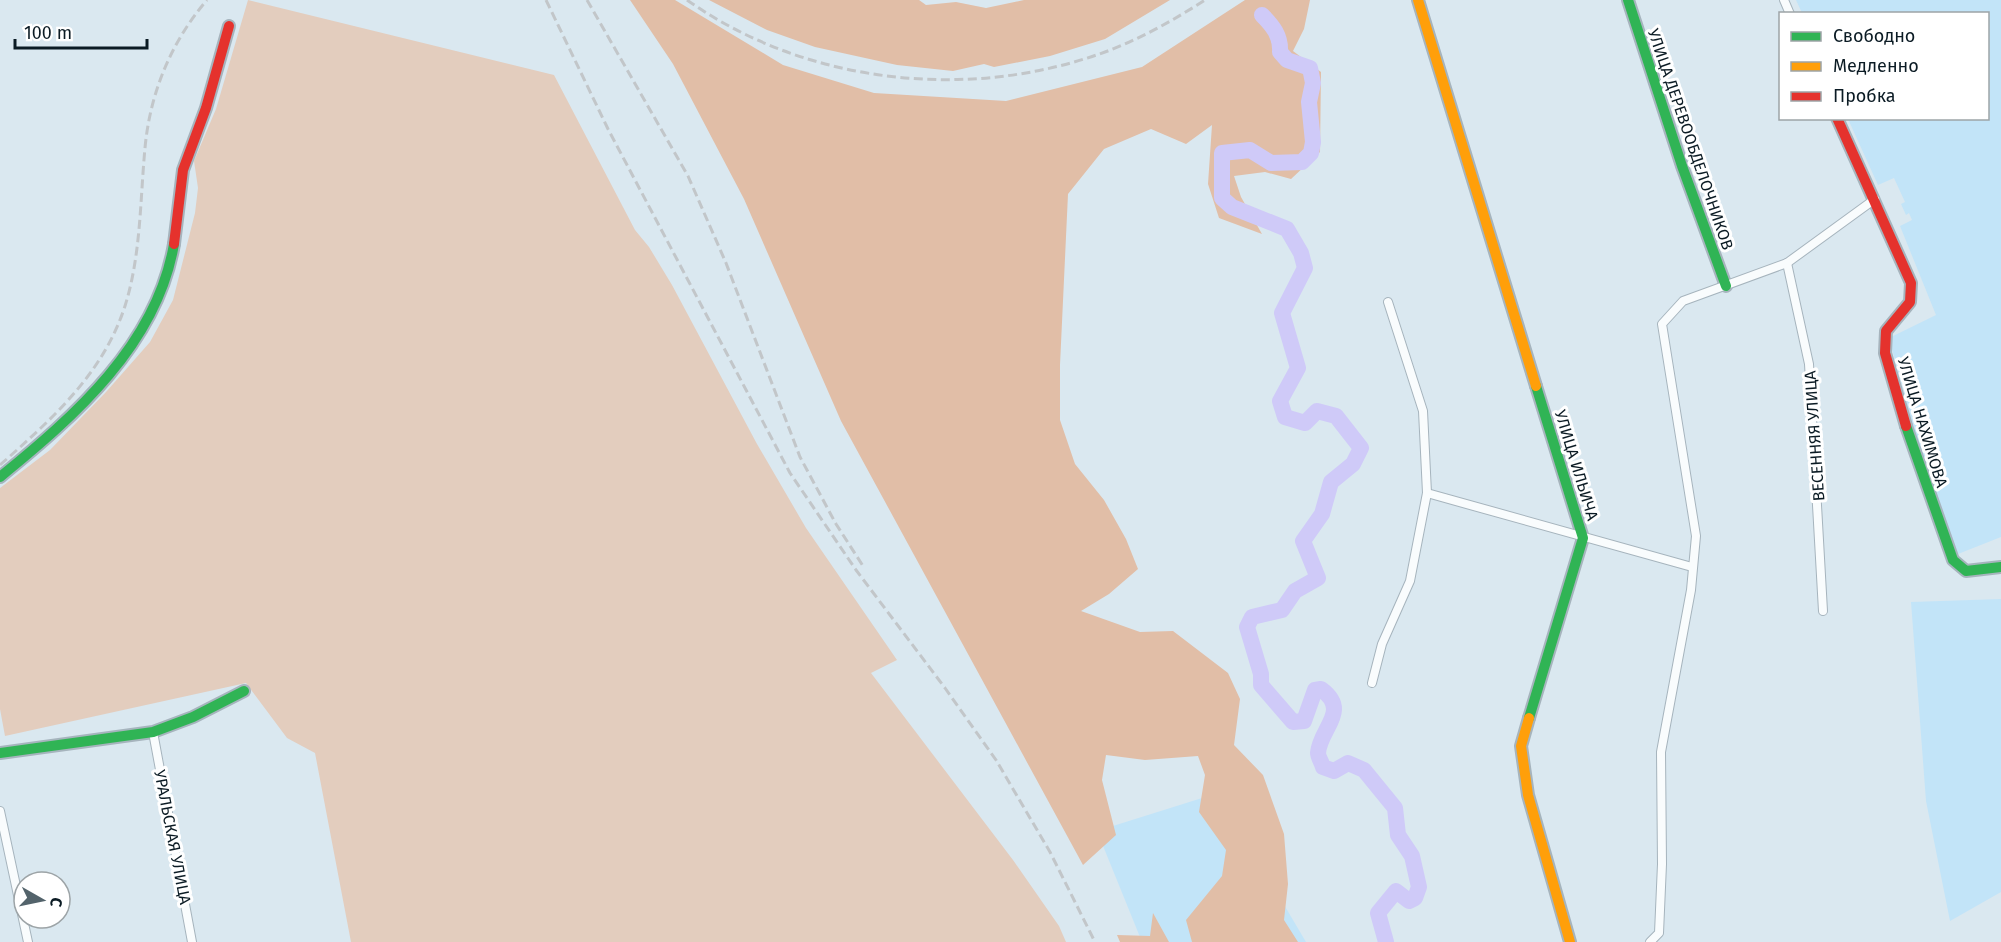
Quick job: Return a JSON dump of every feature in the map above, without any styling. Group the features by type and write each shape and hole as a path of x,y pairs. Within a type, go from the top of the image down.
{"street":[{"name":"УЛИЦА ИЛЬИЧА","path":"1418,0 1583,538 1521,746 1528,795 1570,942"},
{"name":"УЛИЦА ДЕРЕВООБДЕЛОЧНИКОВ","path":"1628,0 1726,286"},
{"path":"0,477 60,428 97,389 135,338 156,304 169,270 187,156 196,136 229,26"},
{"name":"УЛИЦА НАХИМОВА","path":"1838,120 1875,199 1913,290 1910,302 1886,331 1884,345 1914,454 1955,564 1972,572 2001,567"},
{"path":"1650,942 1659,933 1662,864 1661,752 1691,590 1696,536 1662,324 1683,301 1787,263 1875,199"},
{"name":"ВЕСЕННЯЯ УЛИЦА","path":"1787,263 1809,364 1823,611"},
{"path":"1372,683 1382,644 1410,581 1427,492 1423,411 1388,302"},
{"path":"1427,492 1692,567"},
{"path":"0,753 153,732 193,717 244,691"},
{"name":"УРАЛЬСКАЯ УЛИЦА","path":"153,732 192,942"},
{"path":"0,811 28,942"}],"shaded area":[{"path":"248,0 554,75 635,230 649,247 672,285 757,444 806,528 897,660 871,673 1013,860 1059,926 1066,942 351,942 315,753 287,738 246,683 5,736 0,709 0,488 50,450 106,392 150,342 173,300 195,213 198,188 194,161 216,109"},
{"path":"630,0 675,0 783,65 874,93 1006,101 1142,67 1245,0 1310,0 1304,29 1293,51 1321,72 1320,152 1291,179 1265,172 1234,176 1241,197 1262,234 1219,218 1208,184 1212,125 1186,144 1151,129 1104,149 1068,194 1060,365 1060,420 1075,464 1104,500 1126,539 1138,569 1109,594 1081,611 1140,632 1173,631 1228,673 1240,699 1234,745 1263,775 1284,834 1288,884 1284,920 1298,942 1192,942 1186,920 1222,876 1226,850 1199,812 1205,775 1198,756 1145,760 1106,755 1102,780 1116,835 1083,865 841,421 744,199 673,64"},
{"path":"709,0 919,0 926,5 956,2 986,8 1024,0 1170,0 1105,39 1050,56 994,67 984,64 953,71 897,65 815,47 767,30"},
{"path":"1796,0 2001,0 2001,537 1958,554 1921,456 1889,338 1936,315 1900,226 1912,220 1909,213 1906,215 1901,204 1905,202 1894,178 1878,185 1848,120 1989,120 1989,12 1802,12"},
{"path":"2001,599 2001,892 1950,921 1926,801 1911,602"},
{"path":"1218,793 1306,942 1142,942 1097,831"},
{"path":"1153,913 1169,942 1120,942 1117,935 1150,936"}],"waterway":[{"path":"1262,15 1276,32 1280,52 1287,60 1310,68 1313,83 1309,102 1313,142 1311,153 1302,162 1271,163 1250,150 1222,153 1222,198 1232,207 1287,229 1301,253 1305,268 1282,313 1298,368 1280,401 1285,417 1305,423 1317,411 1336,416 1361,448 1353,464 1331,482 1322,514 1303,541 1318,578 1295,591 1282,610 1252,617 1247,627 1261,674 1261,685 1293,722 1304,721 1315,690 1321,689 1330,697 1334,712 1318,753 1323,767 1334,771 1348,763 1364,770 1395,808 1398,835 1412,856 1419,887 1415,898 1409,901 1396,891 1378,913 1386,942"}],"railway":[{"path":"0,465 74,394 104,353 115,330 125,306 134,267 145,148 157,88 183,33 207,0"},
{"path":"546,0 608,129 790,473 856,570 996,760 1050,852 1095,942"},
{"path":"587,0 688,176 726,263 800,457 836,524 863,566"},
{"path":"687,0 734,28 783,51 835,67 889,76 944,80 999,77 1053,68 1105,52 1131,41 1205,0"}],"traffic: fast":[{"path":"1628,0 1682,166 1726,286"},
{"path":"0,477 84,403 131,346 150,314 165,280 174,244"},
{"path":"1529,718 1583,538 1536,386"},
{"path":"1906,426 1953,560 1966,571 2001,567"},
{"path":"0,753 153,732 193,717 244,691"}],"traffic: slow":[{"path":"1418,0 1536,386"},
{"path":"1529,718 1521,746 1528,795 1570,942"}],"traffic: jam":[{"path":"174,244 183,170 206,108 229,26"},
{"path":"1838,120 1911,283 1910,302 1886,331 1885,353 1906,426"}]}
